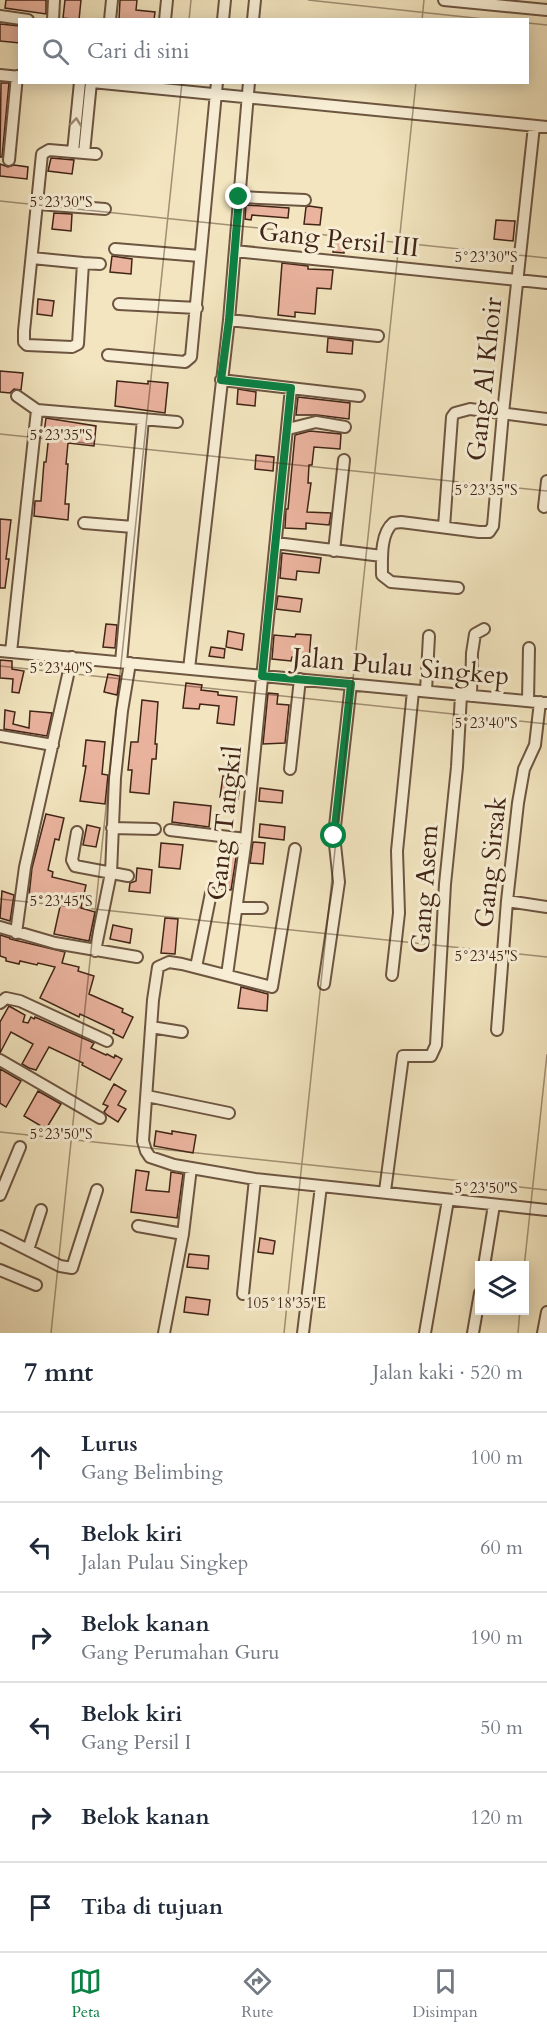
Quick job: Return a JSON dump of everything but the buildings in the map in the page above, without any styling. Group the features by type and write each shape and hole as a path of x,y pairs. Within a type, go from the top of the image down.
{"street":[{"path":"52,18 54,0"},
{"path":"110,18 112,0"},
{"path":"165,18 167,0"},
{"path":"223,18 225,0"},
{"path":"254,18 255,0"},
{"path":"444,0 547,10"},
{"path":"0,16 18,19"},
{"path":"0,75 18,76 9,160"},
{"path":"78,152 80,84"},
{"path":"78,152 91,84"},
{"path":"123,84 547,127"},
{"path":"108,355 185,362 191,357 200,256 220,95 218,84"},
{"path":"187,668 229,320 239,197 243,97 248,84"},
{"name":"Gang Al Khoir","path":"444,527 489,532 493,526 516,280 534,126"},
{"path":"83,263 78,345 72,347 27,345 24,342 24,331 42,154 49,150 96,154"},
{"path":"239,197 305,200"},
{"path":"38,204 105,209"},
{"path":"115,249 200,256"},
{"name":"Gang Persil III","path":"235,251 547,283"},
{"path":"32,258 100,264"},
{"path":"119,304 197,308"},
{"path":"229,320 378,336"},
{"path":"221,380 360,396"},
{"name":"Gang Tangkil","path":"227,975 246,839 291,388"},
{"path":"17,396 37,411 177,422"},
{"path":"458,588 391,582 382,575 382,556 387,530 391,524 401,522 444,527 452,417 458,411 470,409 547,419"},
{"path":"5,651 37,411"},
{"path":"95,951 111,873 115,778 126,662 133,527 143,419"},
{"path":"288,429 316,422 345,427"},
{"path":"334,551 344,460"},
{"path":"544,507 547,481"},
{"path":"84,523 133,527"},
{"path":"276,543 382,556"},
{"path":"466,695 475,634 484,629"},
{"path":"426,691 429,636"},
{"path":"528,701 529,648"},
{"name":"Jalan Pulau Singkep","path":"5,651 544,703"},
{"path":"16,933 26,867 72,657"},
{"path":"290,770 300,679"},
{"path":"324,984 339,882 334,836 351,684"},
{"name":"Gang Asem","path":"392,975 399,913 397,851 413,691"},
{"name":"Gang Asem","path":"385,1191 403,1056 431,1056 435,1045 445,884 466,695"},
{"name":"Gang Sirsak","path":"497,1030 507,901 518,803 524,769 535,745 544,703"},
{"path":"0,736 53,745"},
{"path":"112,828 155,829"},
{"path":"170,830 246,839"},
{"path":"76,832 72,860 75,867 128,876"},
{"path":"295,849 272,987 169,962 158,967 151,1027 143,1141 150,1157 191,1168 255,1179 547,1210"},
{"path":"196,967 211,893"},
{"path":"507,901 547,907"},
{"path":"238,908 262,908"},
{"path":"0,927 55,944 137,957"},
{"path":"0,1002 6,998 20,1000 107,1041"},
{"path":"151,1027 182,1032"},
{"path":"0,1060 100,1118"},
{"path":"147,1096 229,1113"},
{"path":"0,1195 20,1147"},
{"path":"164,1333 183,1234 191,1168"},
{"path":"243,1294 255,1179"},
{"path":"303,1333 321,1186"},
{"path":"0,1236 60,1266 72,1268 97,1190"},
{"path":"425,1333 448,1200"},
{"path":"485,1261 494,1205"},
{"path":"28,1250 41,1210"},
{"path":"138,1226 183,1234"},
{"path":"0,1270 36,1285"},
{"path":"543,1333 547,1312"},
{"path":"473,1333 476,1315"}],"route":[{"path":"239,197 229,320 221,380 291,388 262,676 351,684 334,836"}]}
